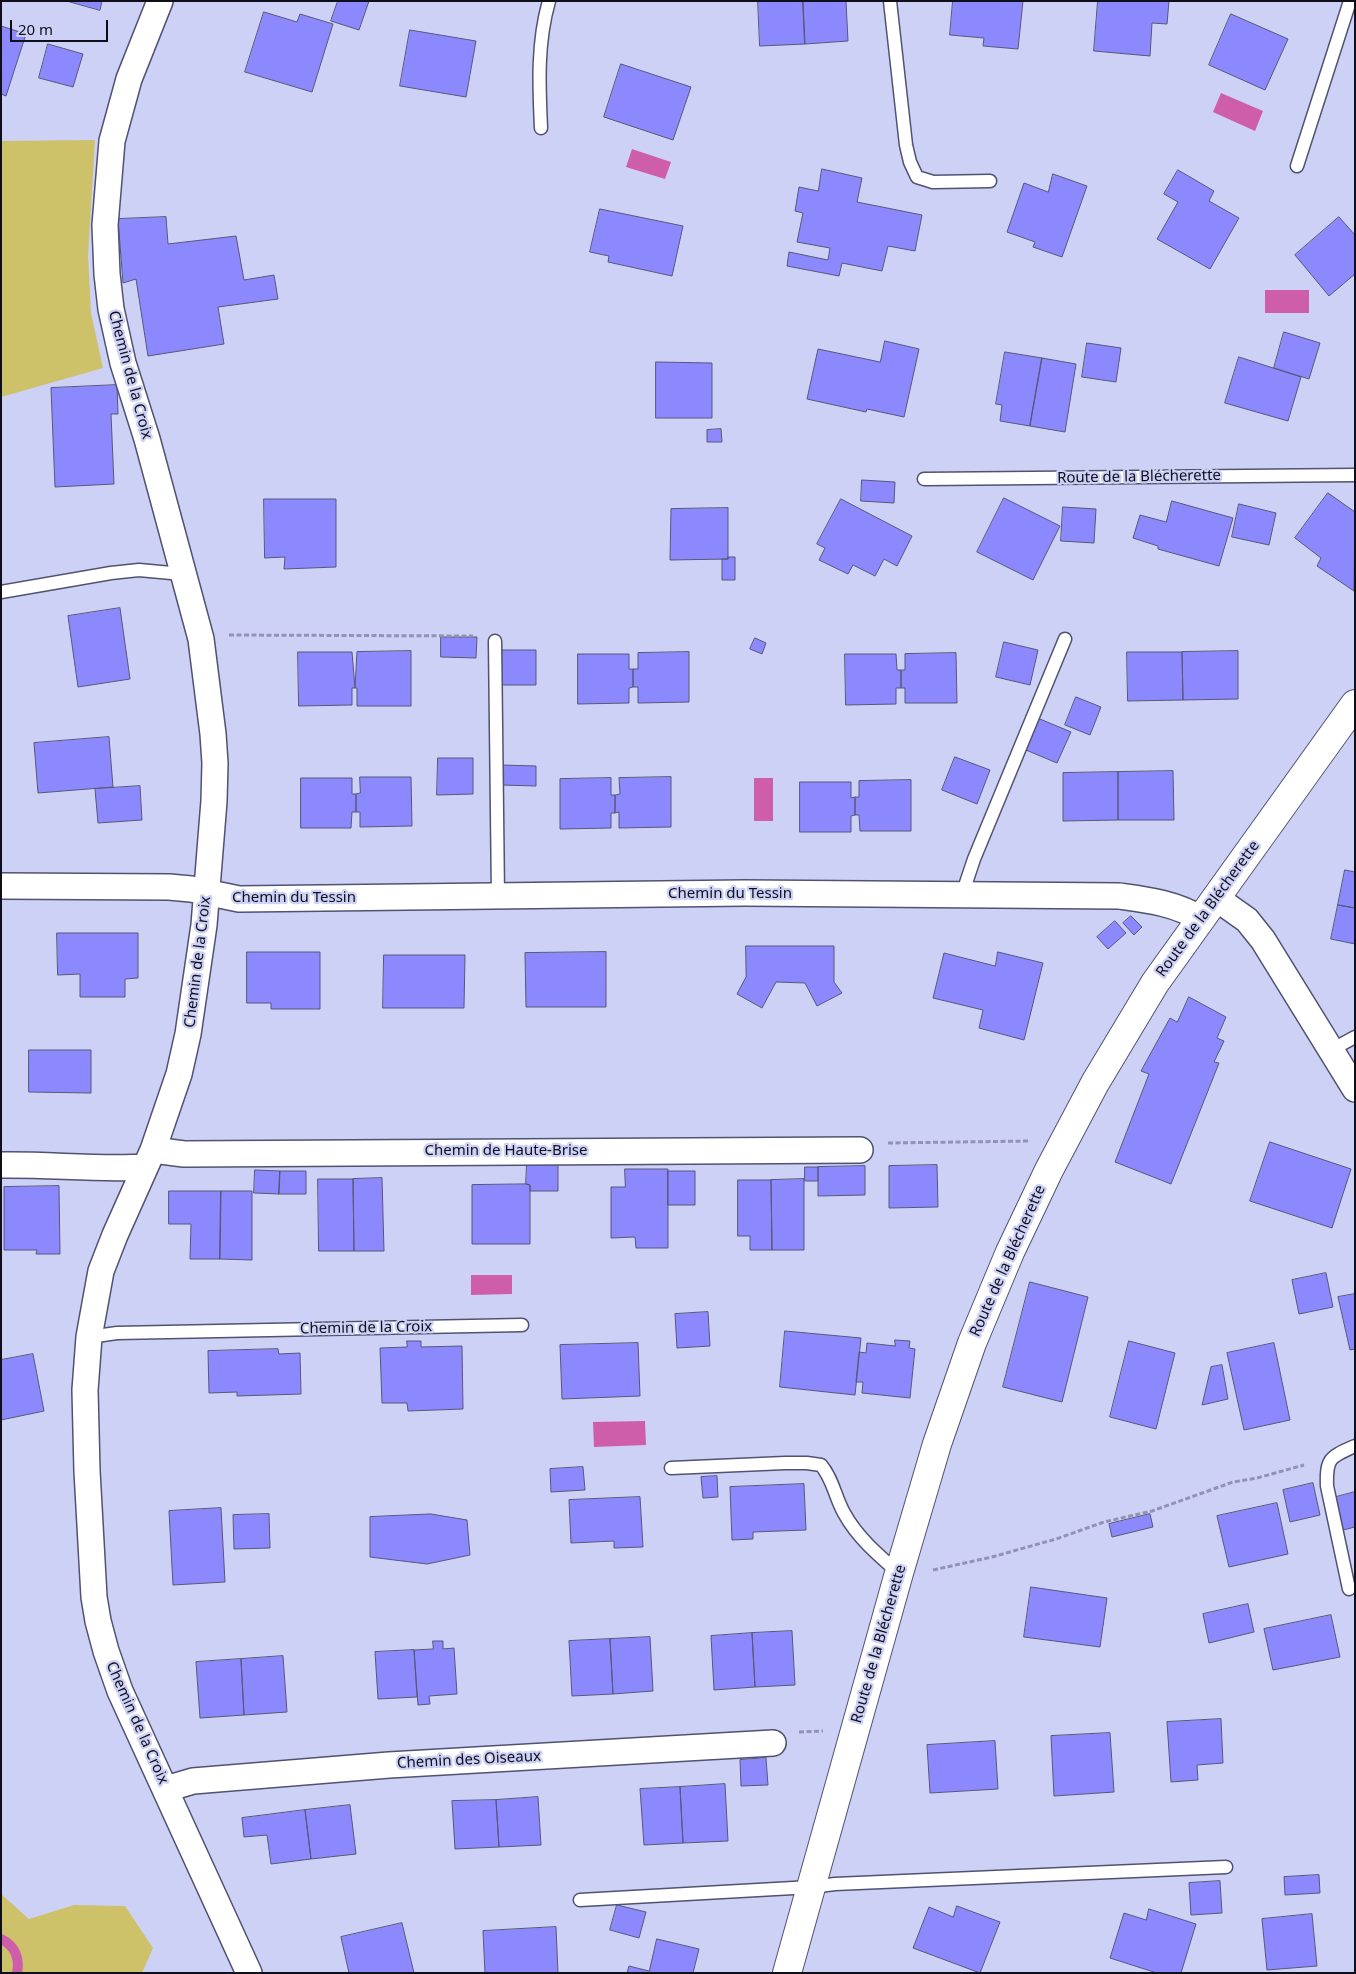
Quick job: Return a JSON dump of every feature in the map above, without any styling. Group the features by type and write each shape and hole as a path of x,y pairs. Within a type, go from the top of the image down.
{"main road":[{"name":"Route de la Blécherette","path":"787,1973 898,1573 940,1435 972,1343 1010,1252 1049,1170 1095,1083 1155,983 1355,704"}],"street":[{"name":"Chemin de la Croix","path":"160,1 135,61 119,110 112,141 104,225 107,274 113,318 124,363 147,439 182,574 202,639 213,734 215,763 214,801 207,894 188,1034 179,1074 149,1158 114,1235 101,1271 89,1337 85,1390 87,1471 94,1597 98,1621 120,1691 249,1973"},
{"name":"Chemin du Tessin","path":"1,886 169,887 239,900 745,893 1119,896 1161,901 1189,911 1208,908 1247,920 1263,940 1355,1089"},
{"name":"Chemin de Haute-Brise","path":"1,1165 34,1164 117,1169 149,1158 184,1154 860,1150"},
{"name":"Chemin des Oiseaux","path":"166,1789 193,1781 389,1765 773,1743"}],"lane":[{"path":"541,128 540,39 549,1"},
{"path":"890,1 906,145 910,162 917,176 933,182 990,181"},
{"path":"1297,166 1350,1"},
{"name":"Route de la Blécherette","path":"924,479 1355,475"},
{"path":"1,592 140,570 182,574"},
{"path":"962,895 974,859 1065,639"},
{"path":"495,641 498,897"},
{"path":"1331,1050 1355,1037"},
{"name":"Chemin de la Croix","path":"89,1337 118,1333 522,1325"},
{"path":"1350,1589 1326,1486 1327,1465 1335,1454 1355,1446"},
{"path":"671,1468 785,1463 821,1465 829,1474 844,1513 860,1537 898,1573"},
{"path":"580,1900 835,1884 1226,1867"}],"path":[{"path":"224,635 478,636 495,641"},
{"path":"860,1150 860,1143 1031,1141"},
{"path":"929,1570 1010,1552 1104,1522 1152,1511 1233,1482 1295,1468 1335,1454"}],"shaded area":[{"path":"1221,93 1263,111 1255,131 1213,112"},
{"path":"95,140 88,256 91,313 103,368 1,397 1,141"},
{"path":"632,149 671,162 665,179 626,167"},
{"path":"1265,290 1309,290 1309,313 1265,313"},
{"path":"754,778 773,778 773,821 754,821"},
{"path":"471,1275 512,1275 512,1294 471,1295"},
{"path":"645,1421 646,1445 594,1447 593,1422"},
{"path":"1,1894 29,1919 74,1905 125,1906 153,1948 142,1973 1,1973"}],"building":[{"path":"67,1 102,1 100,10"},
{"path":"338,1 369,1 359,30 331,21"},
{"path":"758,1 803,1 805,44 760,46"},
{"path":"803,1 846,1 848,41 805,44"},
{"path":"953,1 1023,1 1018,49 983,46 984,38 950,35"},
{"path":"1098,1 1169,1 1167,24 1152,23 1150,56 1094,51"},
{"path":"264,12 297,22 300,14 333,24 312,92 245,72"},
{"path":"1231,14 1288,39 1265,90 1209,65"},
{"path":"1,26 26,34 6,96 1,94"},
{"path":"410,30 476,41 466,97 400,86"},
{"path":"48,44 83,54 73,87 39,78"},
{"path":"621,64 691,87 673,140 604,117"},
{"path":"822,169 862,178 857,202 922,215 915,251 888,246 882,271 842,263 839,276 787,266 789,252 828,260 830,248 797,242 803,213 795,211 799,187 818,191"},
{"path":"1178,170 1214,191 1209,201 1239,218 1210,269 1157,239 1178,202 1164,194"},
{"path":"1053,174 1087,186 1062,257 1033,247 1035,242 1007,232 1024,183 1048,192"},
{"path":"600,209 683,226 672,276 608,262 609,256 590,252"},
{"path":"166,217 168,244 236,236 244,280 274,275 278,299 218,307 224,344 148,356 136,279 123,283 118,219"},
{"path":"1339,217 1355,235 1355,274 1329,296 1295,255"},
{"path":"1284,332 1320,343 1309,379 1274,368"},
{"path":"885,341 919,349 904,417 867,409 866,412 807,399 818,349 880,362"},
{"path":"1087,343 1121,348 1116,382 1082,377"},
{"path":"1005,352 1042,358 1030,426 1000,421 1002,405 996,404"},
{"path":"1239,357 1301,377 1288,421 1225,403"},
{"path":"1042,358 1076,364 1065,432 1030,426"},
{"path":"656,362 712,363 712,418 656,418"},
{"path":"117,385 118,414 111,414 114,484 55,487 51,388"},
{"path":"721,429 722,442 707,442 707,430"},
{"path":"862,480 895,482 894,503 861,501"},
{"path":"1328,493 1355,512 1354,591 1317,566 1321,558 1295,538"},
{"path":"1004,498 1060,526 1033,580 977,552"},
{"path":"264,499 336,499 336,567 284,569 285,557 265,558"},
{"path":"841,499 912,536 897,566 884,559 875,576 853,565 848,574 819,560 825,548 817,544"},
{"path":"1172,501 1233,518 1219,566 1158,549 1158,546 1133,538 1140,515 1166,522"},
{"path":"1239,504 1276,513 1269,545 1232,537"},
{"path":"1063,507 1096,509 1094,543 1061,541"},
{"path":"728,508 728,559 670,560 671,509"},
{"path":"728,557 735,557 735,580 722,580 722,559 728,559"},
{"path":"120,608 130,679 78,687 68,616"},
{"path":"441,637 477,637 476,658 441,657"},
{"path":"755,638 766,643 762,654 750,649"},
{"path":"1004,642 1038,650 1030,685 996,677"},
{"path":"502,650 536,650 536,685 502,685"},
{"path":"411,651 411,706 357,706 357,688 355,688 357,652"},
{"path":"1238,651 1238,699 1183,700 1182,652"},
{"path":"298,652 352,652 355,688 352,688 352,705 299,706"},
{"path":"689,652 689,702 638,703 638,687 633,687 633,669 638,669 638,653"},
{"path":"1127,652 1182,652 1183,700 1128,701"},
{"path":"956,653 957,703 905,703 905,688 901,688 901,670 905,670 905,654"},
{"path":"578,654 629,654 629,669 633,669 633,687 629,688 629,703 578,704"},
{"path":"845,654 896,654 897,670 901,670 901,688 896,688 896,704 846,705"},
{"path":"1076,697 1101,707 1090,735 1065,725"},
{"path":"1040,719 1071,732 1057,763 1026,750"},
{"path":"109,737 113,787 38,793 34,743"},
{"path":"955,757 990,770 977,804 942,790"},
{"path":"438,758 473,758 473,794 437,795"},
{"path":"501,765 536,766 536,786 501,785"},
{"path":"1173,771 1174,820 1118,820 1118,772"},
{"path":"1118,772 1118,820 1063,821 1063,773"},
{"path":"360,777 411,777 412,826 360,827 360,812 356,812 356,794 360,793"},
{"path":"671,777 671,827 619,828 619,812 615,813 615,795 620,794 619,778"},
{"path":"301,778 352,778 352,794 356,794 356,812 352,812 351,828 301,828"},
{"path":"611,778 611,795 615,795 615,813 611,813 611,828 560,829 560,779"},
{"path":"911,780 911,831 860,831 859,815 855,815 855,797 859,797 859,781"},
{"path":"800,782 851,782 851,798 855,797 855,815 851,816 851,832 800,832"},
{"path":"140,786 142,820 98,823 95,789"},
{"path":"1345,870 1355,872 1355,908 1338,905"},
{"path":"1338,905 1355,908 1355,944 1331,939"},
{"path":"1131,916 1142,927 1134,935 1123,923"},
{"path":"1115,921 1126,933 1108,949 1097,937"},
{"path":"57,933 138,933 138,978 125,979 125,997 80,997 80,974 58,975"},
{"path":"746,946 834,946 834,982 842,993 817,1006 805,983 776,982 762,1008 737,994 746,977"},
{"path":"247,952 320,952 320,1009 271,1009 271,1003 247,1003"},
{"path":"606,952 606,1007 526,1007 525,953"},
{"path":"998,952 1043,963 1024,1040 979,1028 983,1010 933,998 944,953 995,966"},
{"path":"384,955 465,955 464,1008 383,1008"},
{"path":"1189,997 1226,1017 1217,1038 1224,1041 1214,1062 1219,1063 1171,1184 1115,1162 1149,1074 1141,1071 1170,1018 1177,1022"},
{"path":"29,1050 91,1050 91,1093 29,1092"},
{"path":"1270,1142 1351,1169 1332,1228 1250,1201"},
{"path":"527,1164 558,1164 558,1191 530,1191 530,1185 526,1184"},
{"path":"937,1165 938,1207 889,1208 889,1166"},
{"path":"865,1166 865,1195 818,1196 818,1167"},
{"path":"805,1167 818,1167 818,1181 805,1181"},
{"path":"625,1169 668,1169 668,1248 636,1248 635,1237 611,1238 611,1187 625,1187"},
{"path":"255,1170 280,1171 279,1194 254,1193"},
{"path":"280,1171 306,1171 306,1194 279,1194"},
{"path":"668,1171 695,1171 695,1205 668,1205"},
{"path":"382,1178 384,1251 354,1251 353,1179"},
{"path":"318,1179 353,1179 354,1251 319,1251"},
{"path":"804,1179 804,1250 772,1250 771,1180"},
{"path":"738,1180 771,1180 772,1250 750,1250 750,1236 738,1236"},
{"path":"472,1185 530,1185 530,1244 472,1244"},
{"path":"59,1186 60,1254 36,1254 37,1250 4,1250 4,1187"},
{"path":"169,1191 221,1191 220,1259 190,1259 191,1224 169,1224"},
{"path":"221,1191 252,1191 252,1260 220,1259"},
{"path":"1326,1273 1333,1307 1299,1314 1292,1280"},
{"path":"1030,1282 1088,1297 1062,1402 1003,1387"},
{"path":"1355,1294 1355,1349 1350,1350 1338,1297"},
{"path":"708,1312 710,1346 677,1348 675,1314"},
{"path":"785,1331 861,1338 855,1395 780,1387"},
{"path":"895,1340 910,1341 909,1348 915,1349 910,1398 862,1393 863,1382 856,1382 859,1352 866,1353 867,1343 895,1346"},
{"path":"407,1341 421,1341 421,1347 462,1346 463,1409 408,1411 407,1403 382,1403 380,1348 407,1347"},
{"path":"1129,1341 1175,1353 1156,1429 1110,1417"},
{"path":"638,1343 640,1396 562,1399 560,1345"},
{"path":"1274,1343 1290,1420 1244,1430 1227,1353"},
{"path":"278,1349 279,1354 300,1353 301,1394 237,1396 237,1392 209,1393 208,1351"},
{"path":"33,1354 44,1411 1,1420 1,1360"},
{"path":"1222,1365 1228,1399 1202,1405 1211,1367"},
{"path":"583,1467 585,1490 551,1492 550,1469"},
{"path":"717,1476 718,1497 703,1498 701,1477"},
{"path":"1313,1483 1320,1515 1290,1522 1283,1490"},
{"path":"804,1484 806,1530 753,1532 753,1539 732,1540 730,1487"},
{"path":"1355,1492 1355,1527 1343,1530 1336,1497"},
{"path":"640,1497 643,1547 614,1548 614,1541 571,1543 569,1500"},
{"path":"1277,1503 1288,1554 1229,1567 1217,1516"},
{"path":"221,1508 225,1582 173,1585 169,1511"},
{"path":"269,1514 270,1548 234,1549 233,1515"},
{"path":"431,1514 467,1520 470,1555 427,1564 370,1557 370,1517"},
{"path":"1150,1514 1153,1527 1112,1537 1109,1524"},
{"path":"1031,1587 1107,1598 1100,1647 1024,1637"},
{"path":"1248,1604 1254,1632 1209,1643 1203,1614"},
{"path":"1331,1615 1340,1657 1273,1670 1264,1629"},
{"path":"792,1631 795,1685 755,1687 752,1633"},
{"path":"752,1633 755,1687 714,1690 711,1636"},
{"path":"650,1637 653,1691 613,1694 610,1639"},
{"path":"610,1639 613,1694 572,1696 569,1641"},
{"path":"433,1641 443,1641 443,1649 454,1648 457,1694 429,1696 430,1704 418,1705 414,1650 433,1649"},
{"path":"414,1650 417,1697 378,1699 375,1652"},
{"path":"283,1656 287,1712 244,1715 241,1659"},
{"path":"241,1659 244,1715 200,1718 196,1662"},
{"path":"1221,1719 1223,1763 1197,1765 1198,1780 1171,1782 1167,1722"},
{"path":"1110,1733 1114,1792 1054,1796 1051,1736"},
{"path":"995,1741 998,1789 930,1793 927,1745"},
{"path":"766,1758 768,1785 741,1786 740,1760"},
{"path":"725,1784 728,1841 683,1843 680,1787"},
{"path":"680,1787 683,1843 644,1845 640,1789"},
{"path":"538,1797 541,1845 499,1847 496,1800"},
{"path":"496,1800 499,1847 455,1849 452,1801"},
{"path":"350,1805 356,1854 311,1859 305,1810"},
{"path":"305,1810 311,1859 271,1864 267,1835 244,1837 242,1818"},
{"path":"1319,1875 1320,1893 1285,1895 1284,1877"},
{"path":"1220,1881 1222,1913 1191,1915 1189,1883"},
{"path":"617,1905 646,1912 639,1938 610,1930"},
{"path":"957,1906 1000,1922 980,1973 913,1948 929,1907 953,1917"},
{"path":"1149,1909 1196,1924 1181,1973 1157,1973 1110,1958 1124,1913 1146,1920"},
{"path":"1312,1914 1317,1966 1267,1970 1262,1919"},
{"path":"402,1923 414,1973 349,1973 341,1937"},
{"path":"556,1927 558,1973 485,1973 483,1931"},
{"path":"657,1939 699,1949 693,1973 627,1973 629,1966 649,1971"}],"waterway":[{"path":"1,1939 10,1945 17,1957 17,1973"}]}
